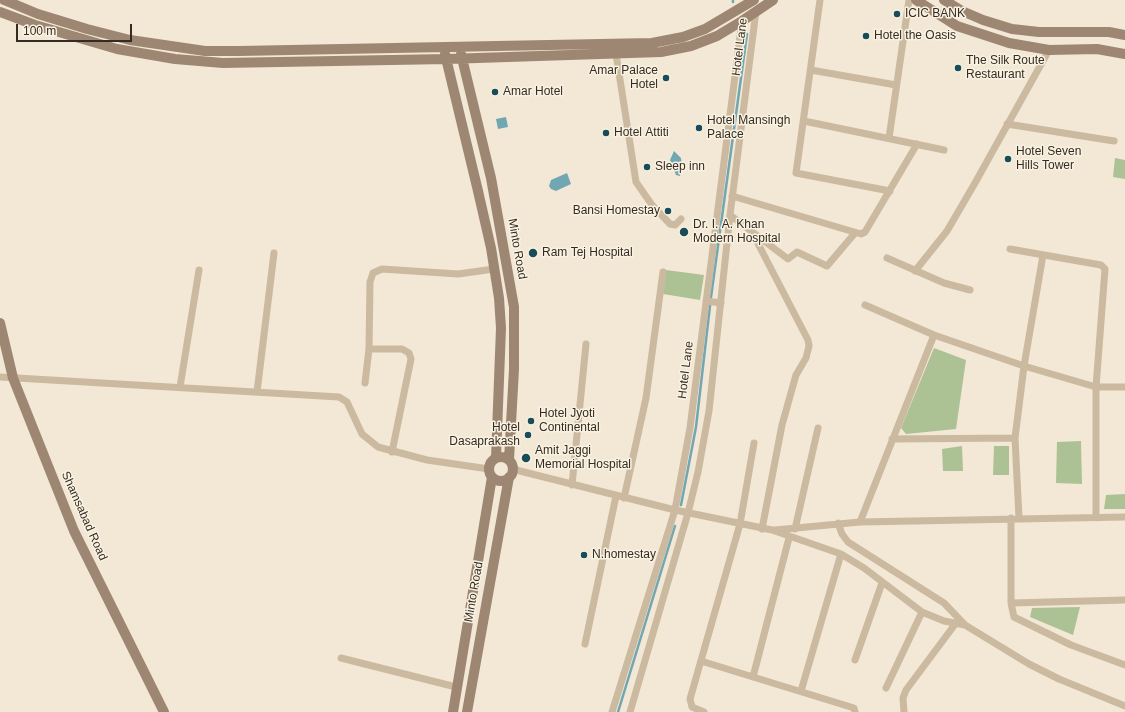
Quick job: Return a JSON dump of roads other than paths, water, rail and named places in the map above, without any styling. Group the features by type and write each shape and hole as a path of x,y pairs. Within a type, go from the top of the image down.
{"main road":[{"path":"4,0 38,14 130,40 205,50 652,43 683,37 705,29 754,0"},
{"path":"0,12 35,25 117,49 205,63 447,60 462,58 661,52 691,46 717,36 742,22 773,0"},
{"path":"916,0 957,26 1009,43 1049,50 1097,49 1125,54"},
{"path":"944,0 969,14 1012,29 1039,32 1109,32 1125,35"},
{"name":"Minto Road","path":"459,46 493,185 514,306 514,369 510,469 467,712"},
{"path":"443,47 478,189 499,298 501,328 496,458"},
{"path":"478,189 493,185"},
{"name":"Shamsabad Road","path":"0,323 13,378 74,530 164,712"},
{"path":"501,457 510,469 501,480 490,473 490,464 496,458 501,457"},
{"name":"Minto Road","path":"453,712 490,473"}],"street":[{"path":"820,0 796,173 890,191"},
{"path":"889,138 910,0"},
{"name":"Hotel Lane","path":"630,712 688,513 698,472 709,411 732,196 756,11"},
{"name":"Hotel Lane","path":"612,712 675,510 690,428 742,22"},
{"path":"915,271 947,231 975,184 1049,50"},
{"path":"616,54 636,182 652,205 670,224 675,225 681,219"},
{"path":"811,70 896,85"},
{"path":"804,121 944,150"},
{"path":"1007,124 1114,141"},
{"path":"732,196 861,234 865,232 917,144"},
{"path":"723,170 736,171"},
{"path":"730,215 753,234 788,259 797,252 827,266 855,233"},
{"path":"753,234 808,340 809,346 806,358 796,375 782,425 762,529"},
{"path":"1010,249 1101,265 1105,269 1096,387 1096,518"},
{"path":"257,392 274,253"},
{"path":"1043,255 1024,366 1015,438 1015,518 1011,603 1013,616 1071,645 1125,665"},
{"path":"887,258 944,283 970,290"},
{"path":"366,383 369,349 370,282 373,273 377,270 458,274 494,269"},
{"path":"180,387 200,270"},
{"path":"624,498 646,398 663,272"},
{"path":"706,301 721,303"},
{"path":"865,305 934,335 1024,366 1096,387 1125,387"},
{"path":"860,522 934,335"},
{"path":"572,485 586,344"},
{"path":"369,349 402,349 409,353 411,359 392,452"},
{"path":"0,377 42,378 339,397 347,402 362,434 378,447 392,452 490,473"},
{"path":"795,529 818,428"},
{"path":"892,439 1015,438"},
{"path":"704,712 692,707 690,703 740,524 754,443"},
{"path":"510,469 675,510 772,530 860,522 1125,517"},
{"path":"585,644 616,496"},
{"path":"838,524 842,534 848,542 944,603 965,624 1029,664 1066,682 1125,706"},
{"path":"772,530 790,538 841,554 864,568 922,612 944,621 965,624"},
{"path":"753,677 790,538"},
{"path":"801,691 841,554"},
{"path":"855,660 882,583"},
{"path":"1011,603 1125,600"},
{"path":"886,688 922,612"},
{"path":"904,712 903,698 906,690 956,623"},
{"path":"340,658 456,687"},
{"path":"701,661 854,708 855,712"}],"water":[{"path":"506,117 508,127 498,129 496,119"},
{"path":"674,151 681,158 682,168 680,176 676,175 670,160"},
{"path":"567,173 571,184 556,191 551,189 549,186 551,180"}],"waterway":[{"path":"681,505 696,427 711,297 747,34"},
{"path":"618,712 675,526"}],"place":[{"name":"ICIC BANK","path":"897,14"},
{"name":"Hotel the Oasis","path":"866,36"},
{"name":"The Silk Route Restaurant","path":"958,68"},
{"name":"Amar Palace Hotel","path":"666,78"},
{"name":"Amar Hotel","path":"495,92"},
{"name":"Hotel Mansingh Palace","path":"699,128"},
{"name":"Hotel Attiti","path":"606,133"},
{"name":"Hotel Seven Hills Tower","path":"1008,159"},
{"name":"Sleep inn","path":"647,167"},
{"name":"Bansi Homestay","path":"668,211"},
{"name":"Dr. I. A. Khan Modern Hospital","path":"684,232"},
{"name":"Ram Tej Hospital","path":"533,253"},
{"name":"Hotel Jyoti Continental","path":"531,421"},
{"name":"Hotel Dasaprakash","path":"528,435"},
{"name":"Amit Jaggi Memorial Hospital","path":"526,458"},
{"name":"N.homestay","path":"584,555"}]}
